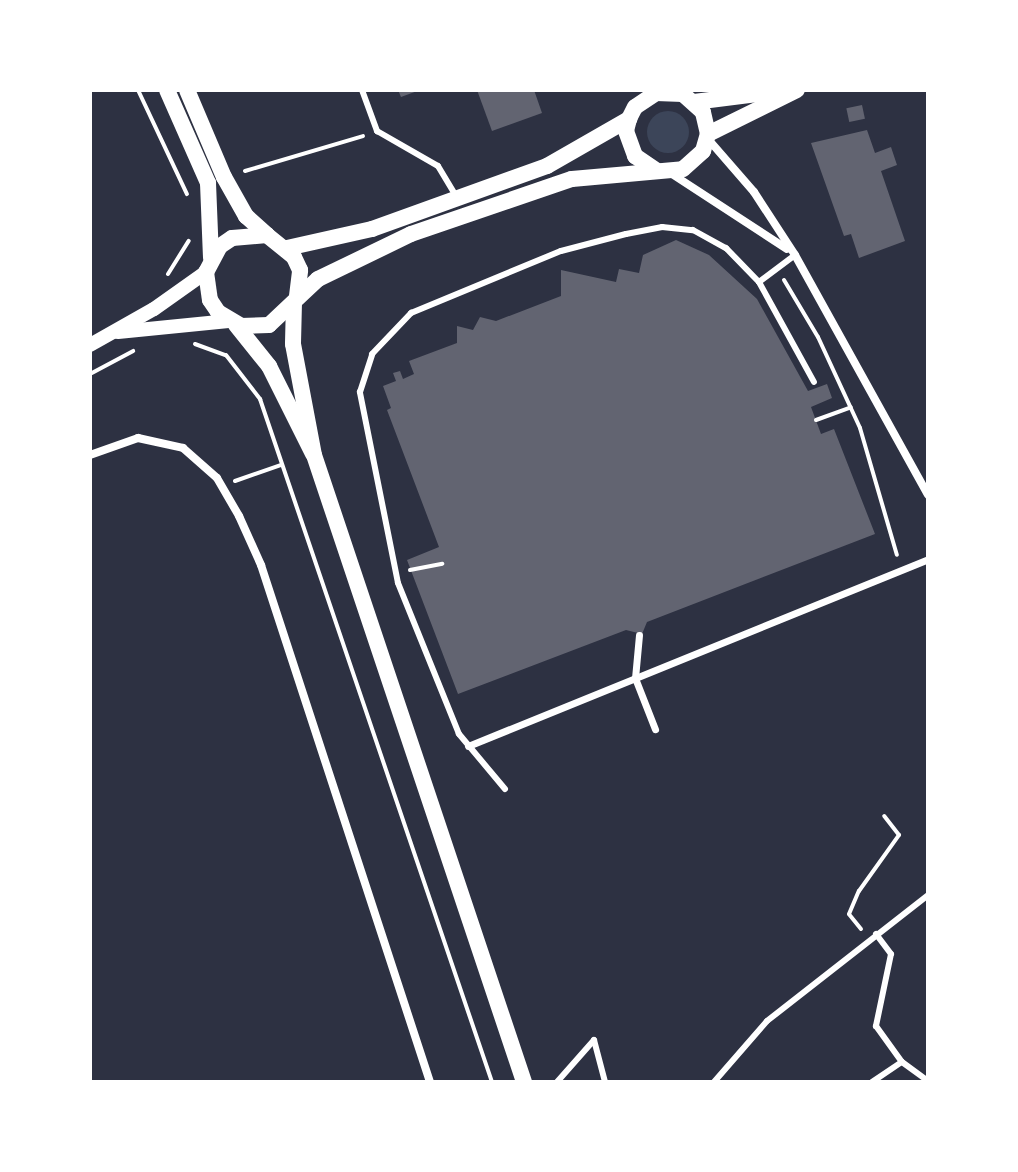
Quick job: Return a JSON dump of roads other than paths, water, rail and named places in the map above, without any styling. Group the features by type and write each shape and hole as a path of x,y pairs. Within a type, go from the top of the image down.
{"main road":[{"path":"167,90 208,183 210,300 269,366 314,455"},
{"path":"187,90 224,177 246,216 287,248 300,270 295,356 314,455 524,1082"},
{"path":"232,323 269,325 296,299 351,260 550,185 663,172 695,162 708,136 794,90"},
{"path":"287,248 372,229 565,158 633,105 656,93 686,95 794,90"},
{"path":"686,95 708,136"},
{"path":"633,105 626,131 635,156 663,172"},
{"path":"209,265 232,238 267,235"}],"street":[{"path":"708,136 754,192 795,255 928,495"},
{"path":"663,172 795,255"},
{"path":"90,345 209,265"},
{"path":"110,333 232,323"},
{"path":"90,455 126,440 163,441 201,460 222,486 261,565 430,1082"},
{"path":"468,746 928,559"},
{"path":"639,635 635,678 655,729"}],"lane":[{"path":"362,90 377,131 438,166 457,198"},
{"path":"505,789 468,746 414,632 398,583 360,392 372,354 411,313 503,272 561,251 662,227 693,230 726,248 759,282 814,382"},
{"path":"759,282 795,255"},
{"path":"714,1082 767,1021 928,895"},
{"path":"876,934 891,954 876,1026 902,1062 928,1081"},
{"path":"557,1082 594,1040 605,1082"},
{"path":"872,1082 902,1062"}]}
